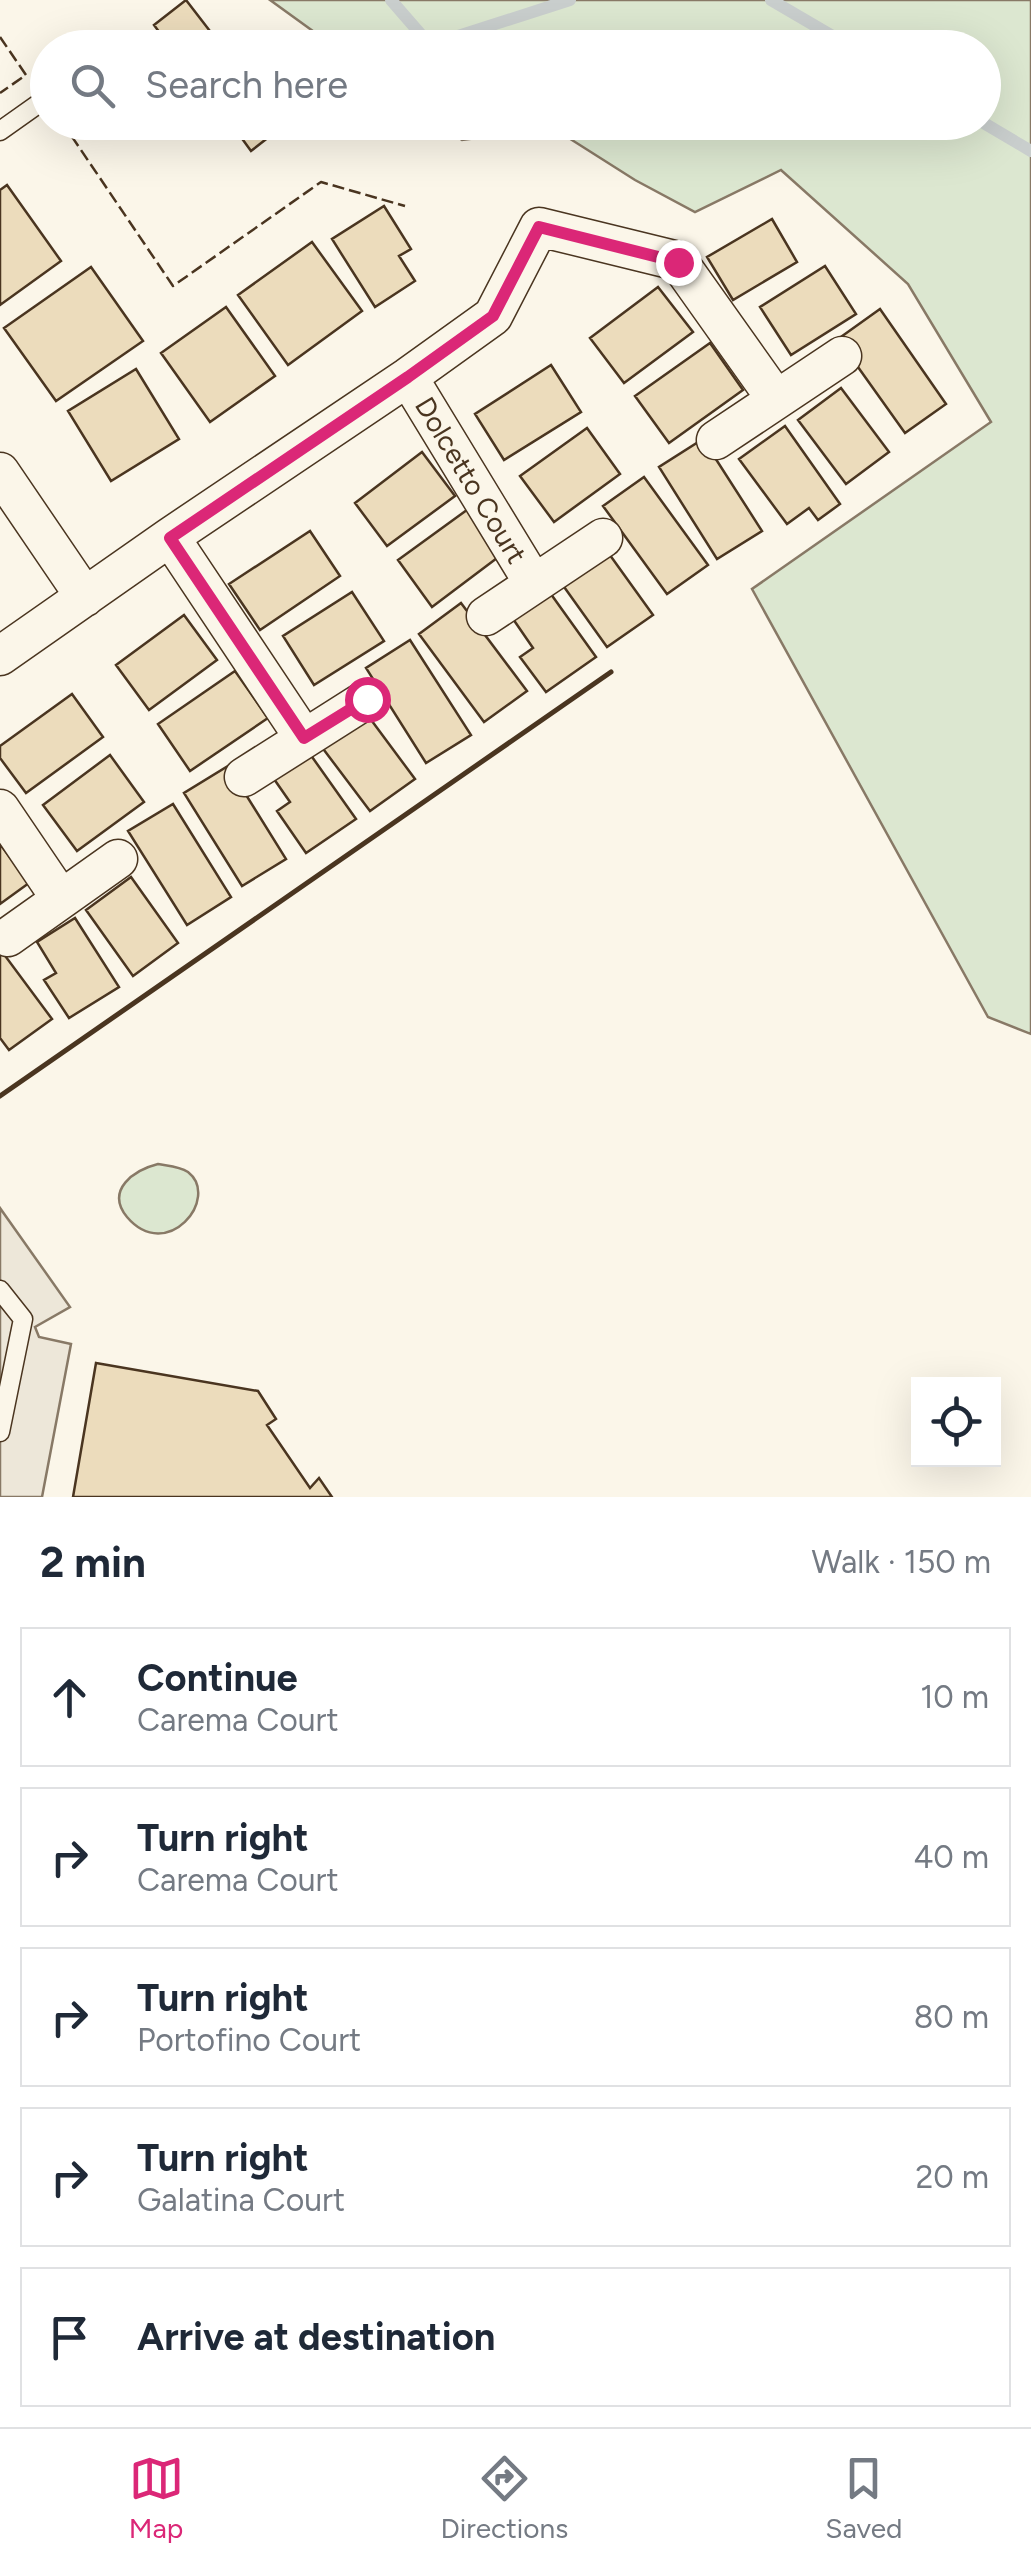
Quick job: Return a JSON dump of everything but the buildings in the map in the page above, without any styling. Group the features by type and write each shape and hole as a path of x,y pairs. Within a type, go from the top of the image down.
{"street":[{"path":"0,656 493,316 539,227 678,262 776,399"},
{"path":"716,440 842,356"},
{"name":"Dolcetto Court","path":"408,377 534,584"},
{"path":"0,472 85,597"},
{"path":"170,538 304,738"},
{"name":"Dolcetto Court","path":"486,616 604,538"},
{"path":"244,777 367,699"},
{"path":"0,809 61,900"},
{"path":"8,937 118,859"}],"lane":[{"path":"0,131 30,110"},
{"path":"0,1290 23,1319 0,1432"}],"green space":[{"path":"270,0 1031,0 1031,1034 988,1017 752,589 991,422 908,284 781,170 695,212 572,140 1001,140 1001,30 311,30"},
{"path":"158,1164 188,1172 196,1183 198,1197 185,1222 158,1233 142,1230 127,1217 119,1198 132,1176"}],"shaded area":[{"path":"0,1208 70,1307 35,1327 39,1337 71,1344 42,1497 0,1497"}],"waterway":[{"path":"391,0 417,30"},
{"path":"477,30 570,0"},
{"path":"771,0 822,30"},
{"path":"1001,133 1031,151"}],"fence":[{"path":"0,37 26,75 0,93"},
{"path":"74,140 173,286 321,182 405,206"}],"wall":[{"path":"0,1096 611,672"}],"route":[{"path":"367,699 304,738 170,538 493,316 539,227 678,262"}]}
